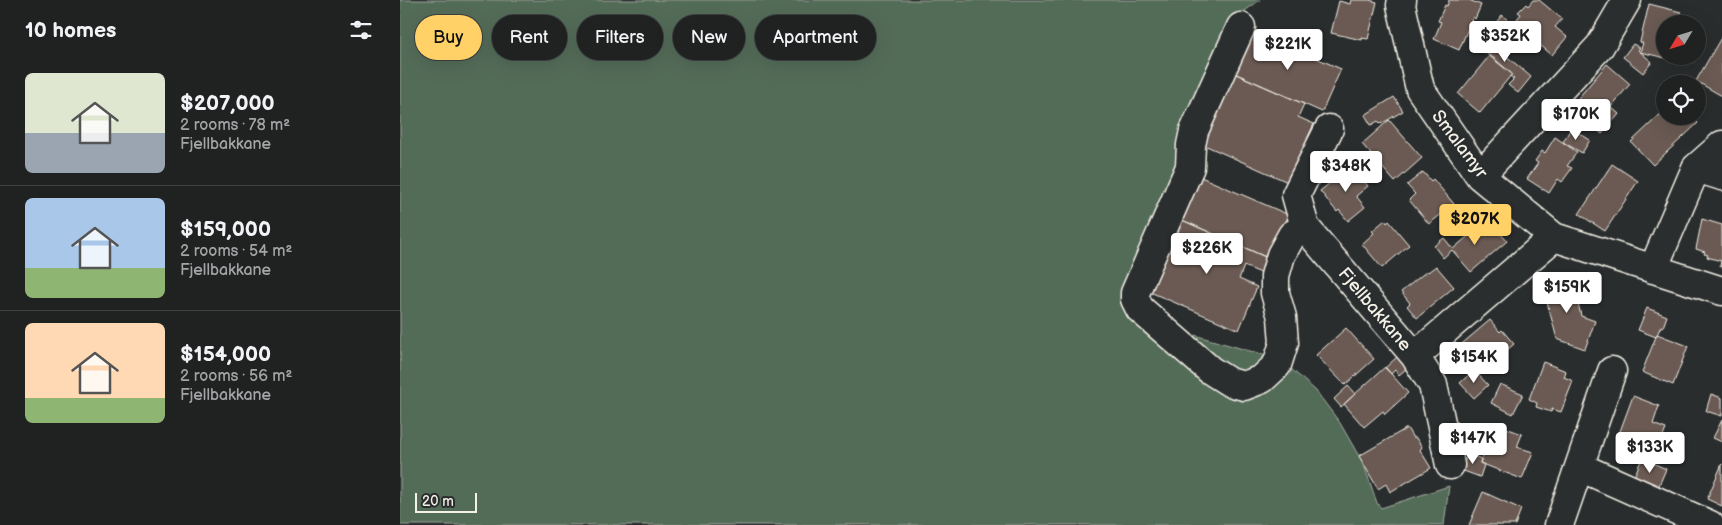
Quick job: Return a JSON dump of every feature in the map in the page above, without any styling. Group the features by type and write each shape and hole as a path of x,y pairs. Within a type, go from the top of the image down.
{"street":[{"name":"Smalamyr","path":"1402,0 1401,5 1420,90 1480,176 1554,237 1722,291"},
{"path":"1480,176 1600,46 1627,0"},
{"path":"1242,27 1194,130 1190,167 1135,293 1135,299 1140,309 1210,370 1229,382 1244,386 1262,379 1277,365 1284,342 1282,317 1275,293 1275,276 1281,255 1292,235 1305,226"},
{"name":"Fjellbakkane","path":"1329,129 1296,195 1305,226 1415,356 1554,237"},
{"path":"1653,269 1696,168 1722,144"},
{"path":"1696,168 1722,176"},
{"path":"1415,356 1433,385 1450,465"},
{"path":"1559,525 1612,370"},
{"path":"1580,467 1710,525"}],"green space":[{"path":"400,0 1260,0 1242,13 1129,314 1170,328 1281,360 1316,391 1340,423 1364,465 1377,503 1381,508 1449,486 1444,525 400,525"}],"building":[{"path":"1351,0 1377,2 1368,39 1362,38 1362,40 1331,33 1339,1 1350,4"},
{"path":"1449,0 1469,0 1481,5 1475,19 1473,17 1459,50 1434,39 1441,22 1438,21"},
{"path":"1533,0 1539,0 1562,19 1555,27 1567,37 1552,55 1514,23 1521,14 1518,12 1526,4 1528,6"},
{"path":"1649,4 1681,12 1680,15 1656,15 1656,56 1640,52 1643,43 1640,42"},
{"path":"1502,15 1522,32 1507,51 1487,34"},
{"path":"1253,30 1341,69 1322,112 1234,73"},
{"path":"1486,34 1498,44 1496,47 1531,77 1518,93 1508,85 1514,79 1510,76 1512,74 1477,46"},
{"path":"1722,36 1722,96 1706,87 1706,75 1699,75"},
{"path":"1633,44 1640,48 1638,50 1652,62 1643,73 1623,57"},
{"path":"1490,55 1512,74 1480,113 1458,94"},
{"path":"1607,64 1630,84 1611,107 1619,114 1602,134 1594,127 1592,129 1569,109"},
{"path":"1234,73 1304,104 1298,117 1314,124 1290,183 1202,144"},
{"path":"1394,97 1403,111 1381,124 1378,121 1371,125 1365,115"},
{"path":"1656,118 1656,125 1696,125 1653,165 1631,142"},
{"path":"1389,120 1422,158 1395,182 1362,144"},
{"path":"1571,128 1590,140 1582,153 1563,142"},
{"path":"1555,137 1577,152 1567,166 1572,168 1562,182 1558,179 1549,193 1527,179 1538,163 1535,161 1542,151 1545,153"},
{"path":"1612,164 1638,181 1605,231 1579,214"},
{"path":"1351,166 1368,186 1356,196 1365,207 1348,221 1339,210 1337,212 1320,191"},
{"path":"1423,172 1431,181 1433,179 1454,204 1429,224 1409,200 1415,194 1407,185"},
{"path":"1201,177 1289,215 1270,259 1182,220 1185,213 1177,210 1182,197 1191,200 1192,197 1184,193 1189,180 1198,184"},
{"path":"1488,219 1507,241 1471,272 1452,250 1443,258 1434,246 1444,238 1453,249"},
{"path":"1702,219 1722,225 1722,267 1720,266 1721,261 1707,257 1708,255 1704,254 1705,252 1696,249"},
{"path":"1182,220 1268,258 1261,273 1244,266 1239,279 1257,287 1239,330 1150,292 1158,252 1167,256"},
{"path":"1385,220 1387,223 1389,221 1409,245 1382,268 1362,244 1374,233 1372,231"},
{"path":"1436,266 1454,287 1417,318 1407,306 1410,303 1401,292"},
{"path":"1565,278 1568,288 1574,286 1581,316 1595,321 1585,349 1557,339 1542,283"},
{"path":"1647,308 1667,316 1663,327 1661,326 1656,337 1638,330"},
{"path":"1490,320 1514,344 1490,365 1487,363 1477,372 1457,348"},
{"path":"1346,328 1374,359 1345,385 1316,355"},
{"path":"1657,334 1688,346 1673,385 1642,372"},
{"path":"1397,357 1407,368 1399,375 1395,370 1391,374 1385,368"},
{"path":"1543,362 1566,371 1564,377 1573,381 1561,412 1552,409 1551,412 1536,407 1537,403 1529,399"},
{"path":"1385,367 1408,393 1385,414 1383,411 1364,427 1344,404"},
{"path":"1474,370 1488,385 1474,398 1460,383"},
{"path":"1500,384 1523,394 1513,414 1491,403"},
{"path":"1348,386 1355,394 1341,407 1334,399"},
{"path":"1711,394 1722,398 1722,416 1706,411"},
{"path":"1633,396 1659,406 1653,424 1666,429 1658,449 1619,434"},
{"path":"1722,420 1722,442 1713,438"},
{"path":"1495,424 1522,434 1517,447 1533,452 1522,479 1480,463"},
{"path":"1407,428 1422,447 1420,450 1431,468 1390,492 1386,484 1378,489 1359,456"},
{"path":"1468,453 1481,459 1480,463 1484,465 1480,477 1461,470"},
{"path":"1642,458 1666,469 1657,490 1633,479"},
{"path":"1722,464 1722,506 1707,499"},
{"path":"1483,492 1521,509 1515,525 1469,525"}]}
